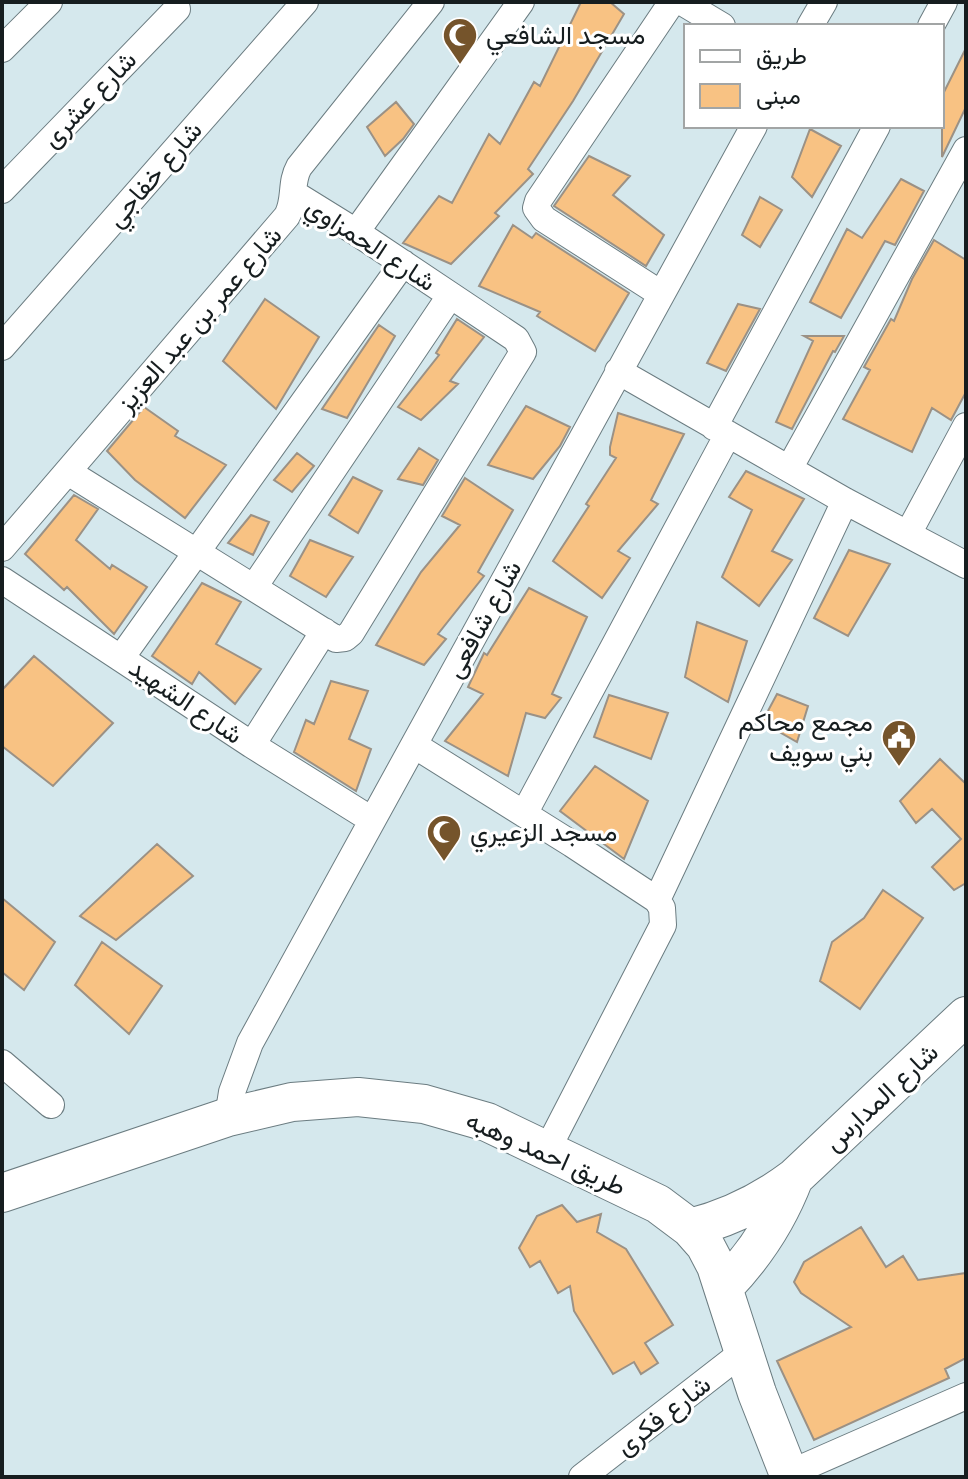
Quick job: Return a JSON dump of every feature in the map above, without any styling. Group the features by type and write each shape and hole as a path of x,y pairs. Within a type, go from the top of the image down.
{"street":[{"path":"2,49 49,2"},
{"name":"شارع خفاجي","path":"2,347 305,2"},
{"name":"شارع عمر بن عبد العزيز","path":"2,548 287,216 299,167 431,2"},
{"path":"356,232 521,2"},
{"path":"661,294 544,219 536,208 672,2"},
{"path":"682,2 719,24"},
{"path":"811,24 824,2"},
{"path":"932,24 944,2"},
{"name":"شارع عشرى","path":"2,190 177,9"},
{"name":"شارع شافعى","path":"228,1117 232,1092 250,1043 753,128"},
{"path":"524,814 876,128"},
{"path":"789,469 966,150"},
{"name":"شارع الحمزاوي","path":"293,193 516,339 523,352 351,633 345,638 336,639 324,631"},
{"path":"121,658 403,263"},
{"path":"254,587 450,296"},
{"path":"618,371 845,501 966,565"},
{"path":"908,534 966,426"},
{"path":"68,472 324,631 252,745"},
{"path":"657,900 845,501"},
{"name":"شارع الشهيد","path":"2,580 372,820"},
{"path":"414,745 657,900 664,916 663,925 547,1150"},
{"name":"شارع المدارس","path":"690,1228 756,1204 794,1178 966,1016"},
{"path":"2,1063 51,1105"},
{"name":"طريق احمد وهبه","path":"2,1193 228,1117 292,1102 358,1097 424,1104 487,1122 658,1204 690,1228 705,1245 724,1287 743,1352 789,1476"},
{"name":"شارع المدارس","path":"724,1287 759,1248 773,1226 794,1178"},
{"name":"شارع فكرى","path":"582,1477 743,1352"},
{"path":"789,1476 966,1396"}],"building":[{"path":"581,2 610,2 624,14 573,101 528,169 533,174 495,213 499,216 451,264 403,243 439,196 452,203 489,134 500,144 534,82 540,86"},
{"path":"966,48 966,107 942,157 944,128 944,92"},
{"path":"396,102 414,124 385,156 367,127"},
{"path":"810,129 841,146 812,197 792,177"},
{"path":"589,156 630,176 613,195 664,235 646,266 554,206"},
{"path":"901,179 924,191 895,245 885,241 841,318 810,302 847,229 862,238"},
{"path":"760,197 782,210 760,247 742,235"},
{"path":"513,225 532,238 536,233 629,293 595,351 537,316 540,312 479,286"},
{"path":"934,240 966,260 966,392 951,420 932,408 912,452 843,419 870,370 864,367 891,319 894,321 912,279"},
{"path":"265,299 319,337 276,409 223,361"},
{"path":"738,304 760,309 726,371 707,363"},
{"path":"457,319 484,337 450,381 458,384 421,420 398,407 439,355 436,353"},
{"path":"379,325 395,336 347,418 322,409"},
{"path":"804,336 844,336 792,429 776,422 813,341"},
{"path":"526,406 570,427 560,446 533,479 488,465"},
{"path":"144,407 178,431 175,436 226,465 185,518 135,480 107,451"},
{"path":"618,413 684,434 651,500 658,504 618,551 630,558 602,598 553,561 616,458 610,455 610,447"},
{"path":"419,448 438,460 423,485 398,479"},
{"path":"297,453 314,466 292,492 274,480"},
{"path":"746,471 804,499 772,551 792,560 759,606 722,577 752,510 729,497"},
{"path":"353,477 382,491 358,533 329,515"},
{"path":"465,478 513,510 478,572 484,576 438,634 446,639 424,665 376,645 421,572 460,525 442,516"},
{"path":"74,495 98,509 76,540 110,569 112,565 147,587 114,634 67,587 64,590 25,554"},
{"path":"251,515 269,522 253,555 228,543"},
{"path":"310,540 353,557 326,597 290,576"},
{"path":"849,550 890,564 848,636 814,618"},
{"path":"202,583 241,602 216,644 261,669 235,704 199,672 192,684 152,656"},
{"path":"529,588 587,617 552,694 561,698 545,718 526,713 508,776 445,741 483,694 468,687 484,653 487,655"},
{"path":"697,622 747,641 728,702 685,677"},
{"path":"34,656 113,723 53,786 2,746 2,690"},
{"path":"331,681 368,691 349,739 371,749 356,791 294,752 306,720 314,724"},
{"path":"777,694 808,706 797,742 762,722"},
{"path":"609,695 668,713 651,759 594,737"},
{"path":"940,759 966,784 966,883 954,890 932,867 961,839 932,809 916,823 900,801"},
{"path":"595,766 648,801 624,859 560,811"},
{"path":"157,844 193,876 116,940 80,916"},
{"path":"883,890 923,918 860,1009 820,981 832,942 864,918"},
{"path":"2,898 55,942 24,990 2,972"},
{"path":"102,942 162,986 129,1034 75,985"},
{"path":"562,1205 577,1222 601,1214 597,1232 626,1249 673,1325 645,1343 658,1363 641,1374 634,1362 613,1374 574,1311 570,1286 558,1293 540,1261 530,1267 519,1248 537,1216"},
{"path":"861,1227 886,1267 903,1256 918,1280 966,1273 966,1358 945,1369 949,1378 814,1440 777,1361 851,1327 801,1293 794,1282 804,1262"}],"place":[{"name":"مسجد الشافعي","path":"460,66"},
{"name":"مجمع محاكم بني سويف","path":"899,768"},
{"name":"مسجد الزعيري","path":"444,863"}]}
